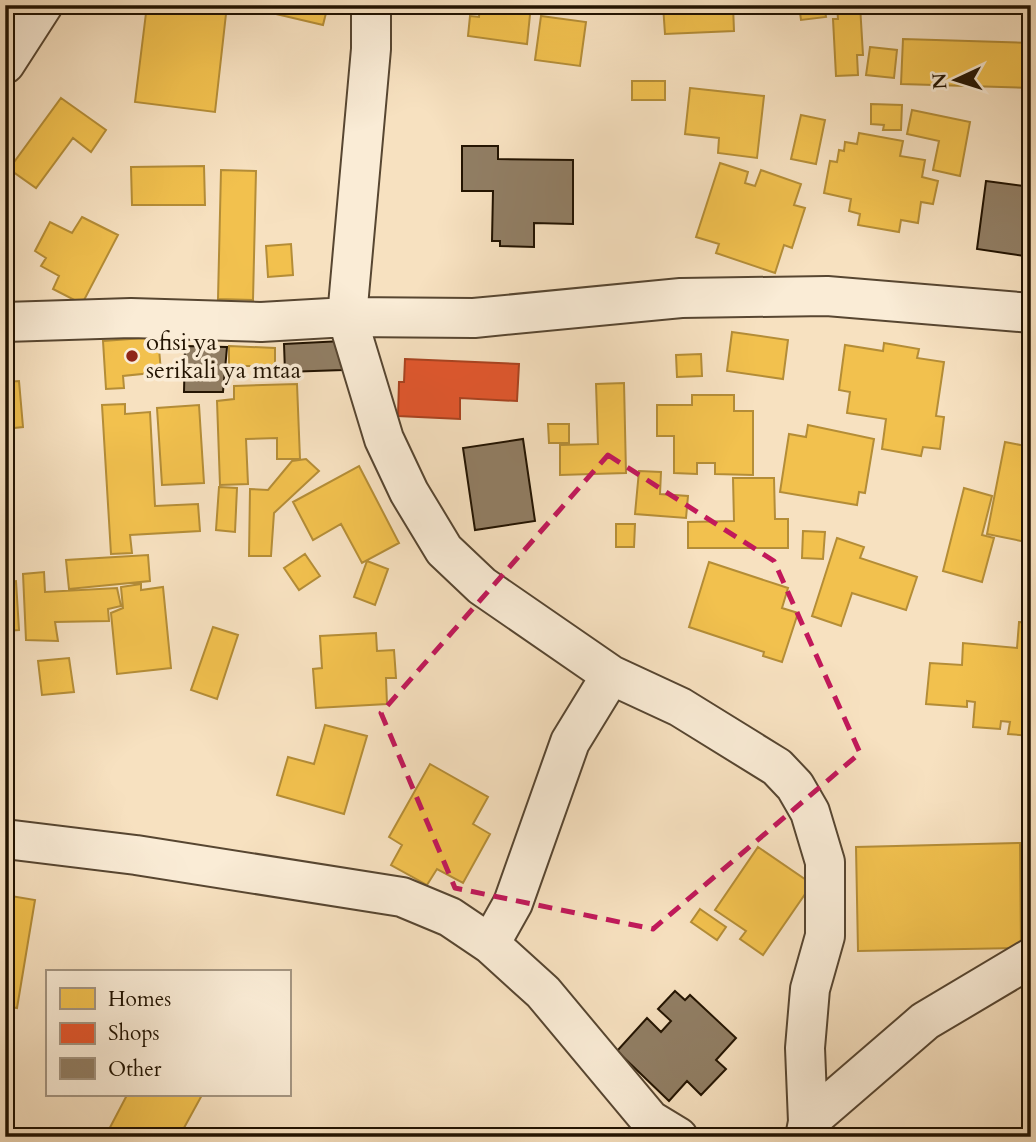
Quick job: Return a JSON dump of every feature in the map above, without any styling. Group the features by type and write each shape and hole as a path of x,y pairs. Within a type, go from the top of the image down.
{"street":[{"path":"5,64 43,5"},
{"path":"371,5 371,49 347,317 384,439 409,492 444,550 482,586 529,621 611,675 680,707 777,767 795,786 810,812 825,862 825,936 810,989 806,1037 806,1129"},
{"path":"5,322 131,318 261,322 347,317 474,318 681,298 827,296 1031,313"},
{"path":"490,944 513,903 570,742 611,675"},
{"path":"5,839 136,855 402,897 450,917 490,944 544,992 650,1119 678,1137"},
{"path":"806,1129 925,1021 1031,958"}],"highlighted area":[{"path":"608,455 774,561 860,753 653,929 455,888 381,713"}],"building: Homes":[{"path":"147,5 226,14 215,112 135,102"},
{"path":"278,5 328,5 323,25 276,14"},
{"path":"474,5 531,5 527,44 468,36 470,16 479,17 480,6"},
{"path":"663,5 733,5 734,31 665,34"},
{"path":"799,5 824,5 826,17 801,20"},
{"path":"837,5 860,5 863,55 857,55 858,75 836,76 833,19 838,19"},
{"path":"541,16 586,22 580,66 535,60"},
{"path":"903,39 1031,43 1031,88 901,84"},
{"path":"870,47 897,50 894,78 866,75"},
{"path":"632,81 665,81 665,100 632,100"},
{"path":"690,88 764,96 757,158 718,153 719,138 685,134"},
{"path":"61,98 106,130 91,152 73,138 36,188 9,169"},
{"path":"871,104 902,105 901,130 883,130 884,125 871,124"},
{"path":"912,110 970,122 960,176 933,170 939,141 907,134"},
{"path":"801,115 825,120 816,164 791,159"},
{"path":"859,133 903,141 900,156 925,160 922,177 938,181 933,204 921,202 918,223 901,220 899,232 858,225 860,214 849,211 851,199 824,193 830,161 837,162 839,150 844,151 845,142 857,144"},
{"path":"720,163 748,172 745,183 755,186 761,170 801,184 794,205 805,208 792,248 784,245 775,273 716,253 719,244 696,237"},
{"path":"204,166 205,205 132,205 131,167"},
{"path":"221,170 256,171 253,300 218,299"},
{"path":"82,217 118,235 82,304 53,289 59,276 41,266 46,258 35,251 50,222 72,233"},
{"path":"291,244 293,275 268,277 266,246"},
{"path":"732,332 788,340 783,379 727,371"},
{"name":"ofisi ya serikali ya mtaa","path":"158,337 161,372 123,376 124,388 106,389 103,341"},
{"path":"884,343 919,349 917,358 944,362 936,416 944,417 940,449 923,447 921,456 882,449 886,419 847,413 850,392 839,390 845,345 883,351"},
{"path":"229,346 275,348 275,366 229,366"},
{"path":"701,354 702,376 677,377 676,355"},
{"path":"19,381 23,427 5,429 5,382"},
{"path":"624,383 626,473 560,475 560,445 598,444 596,384"},
{"path":"297,384 300,459 277,459 277,438 246,439 248,484 220,485 217,401 234,399 234,386"},
{"path":"692,395 734,395 734,411 753,411 753,475 715,474 715,463 697,463 697,474 674,473 674,436 657,436 657,405 692,405"},
{"path":"125,404 125,414 150,412 155,506 198,504 200,531 130,535 132,553 111,554 102,405"},
{"path":"199,405 204,483 162,485 157,408"},
{"path":"548,424 569,424 569,443 549,443"},
{"path":"808,425 874,439 865,493 859,492 857,505 780,492 789,434 806,437"},
{"path":"1005,442 1031,447 1031,543 987,534"},
{"path":"306,459 319,471 274,513 271,556 249,556 250,489 268,490 292,461"},
{"path":"359,466 399,543 362,563 341,524 313,540 293,502"},
{"path":"639,471 661,472 660,494 688,496 686,518 635,514"},
{"path":"733,478 774,478 775,519 788,519 788,548 688,548 688,522 734,521"},
{"path":"219,487 237,488 235,532 216,530"},
{"path":"964,488 992,496 982,535 994,538 982,582 943,571"},
{"path":"616,524 635,524 634,547 616,547"},
{"path":"803,531 825,532 823,559 802,558"},
{"path":"837,538 864,547 860,558 917,577 906,610 852,593 841,626 812,616"},
{"path":"305,554 320,576 299,590 284,568"},
{"path":"148,555 150,581 69,589 66,560"},
{"path":"367,561 388,569 375,605 354,597"},
{"path":"709,562 788,588 782,608 798,613 782,662 763,656 764,652 689,627"},
{"path":"44,572 45,592 117,588 121,606 108,609 109,621 55,622 58,641 26,640 23,574"},
{"path":"16,581 19,630 5,631 5,582"},
{"path":"141,584 141,590 163,587 171,668 117,674 111,613 123,608 121,587"},
{"path":"1019,622 1031,623 1031,736 1008,734 1010,722 1001,721 1000,729 973,727 975,702 967,701 967,707 926,704 930,663 962,665 963,643 1017,648"},
{"path":"213,627 238,635 217,699 191,690"},
{"path":"376,633 377,651 394,650 396,678 386,678 387,704 316,708 313,669 322,668 320,636"},
{"path":"69,658 74,692 42,695 38,661"},
{"path":"325,725 367,736 344,814 277,795 288,757 314,764"},
{"path":"430,764 488,797 473,824 490,834 463,883 437,869 427,885 391,865 402,845 389,837"},
{"path":"1020,843 1021,948 858,951 856,847"},
{"path":"758,847 812,884 763,955 740,939 746,931 715,910"},
{"path":"5,895 35,900 17,1008 5,1006"},
{"path":"700,909 726,927 717,940 691,922"},
{"path":"126,1096 201,1096 179,1137 105,1137"}],"building: Shops":[{"path":"405,359 519,364 517,401 460,398 460,419 398,416 399,382 404,382"}],"building: Other":[{"path":"462,146 498,146 498,159 573,160 573,224 534,223 534,247 500,246 500,241 492,241 493,191 462,191"},
{"path":"986,181 1031,187 1031,257 977,249"},
{"path":"342,341 343,370 285,372 284,344"},
{"path":"185,346 227,347 223,392 184,392"},
{"path":"523,439 535,521 475,530 463,448"},
{"path":"675,991 685,1000 690,995 736,1038 716,1060 726,1069 701,1095 687,1081 669,1101 617,1051 647,1018 661,1032 671,1021 658,1009"}],"place":[{"name":"ofisi ya serikali ya mtaa","path":"132,356"}]}
